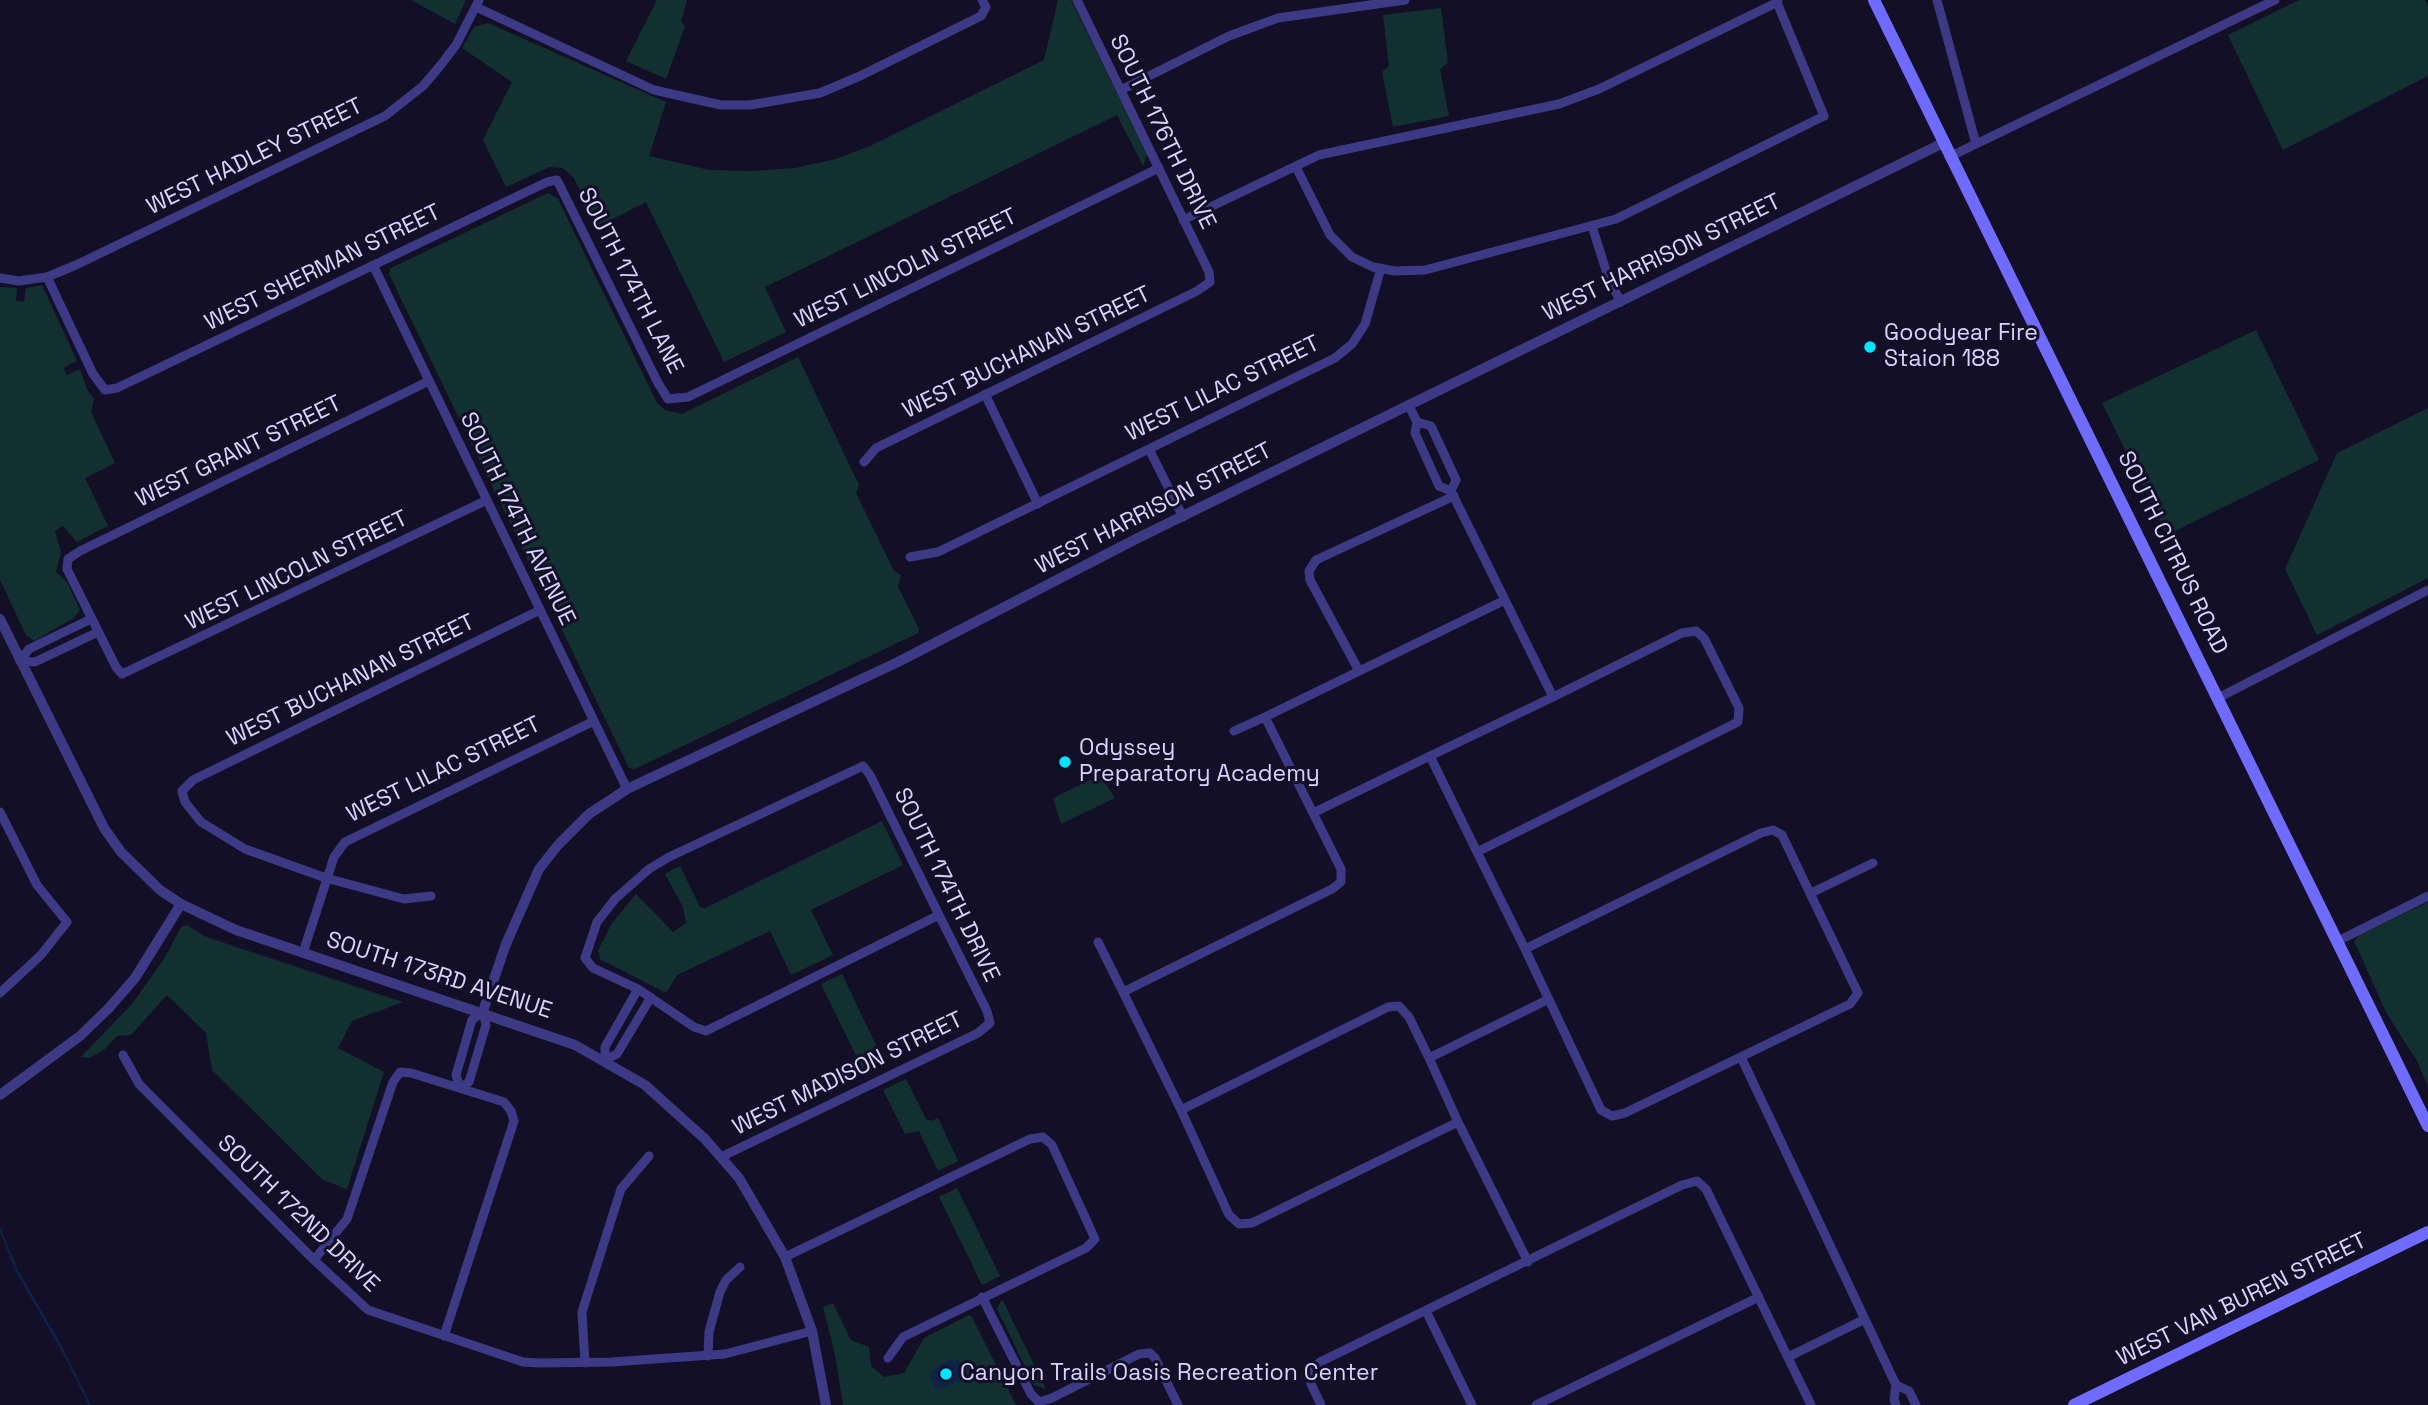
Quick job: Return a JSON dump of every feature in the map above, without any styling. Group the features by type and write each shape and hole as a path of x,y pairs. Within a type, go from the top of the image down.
{"main road":[{"name":"SOUTH CITRUS ROAD","path":"1874,0 1949,157 2019,290 2220,697 2428,1125"},
{"name":"WEST VAN BUREN STREET","path":"2074,1405 2428,1233"}],"street":[{"name":"SOUTH 176TH DRIVE","path":"1077,0 1160,168 1209,272 1210,282"},
{"path":"1121,90 1229,36 1278,18 1405,0"},
{"path":"1937,0 1976,144"},
{"path":"1949,157 2275,0"},
{"path":"1183,220 1319,155 1559,104 1599,89 1777,1 1824,116 1616,219 1425,270 1407,272 1381,268 1352,257 1330,235 1296,167"},
{"path":"478,3 654,90 721,105 750,105 820,93 981,16 984,3"},
{"name":"WEST HADLEY STREET","path":"0,278 19,281 47,276 384,116 423,86 440,66 478,3"},
{"name":"WEST HARRISON STREET","path":"483,1011 472,1020 456,1075 460,1088 468,1082 486,1025 483,1011 506,944 539,869 589,814 627,789 898,662 1183,517 1943,144"},
{"name":"WEST LINCOLN STREET","path":"668,398 688,397 1160,168"},
{"name":"WEST SHERMAN STREET","path":"47,276 93,374 105,390 117,388 556,180"},
{"name":"SOUTH 174TH LANE","path":"556,180 668,398"},
{"path":"1592,226 1609,280 1621,302"},
{"name":"SOUTH 174TH AVENUE","path":"373,265 627,789"},
{"name":"WEST LILAC STREET","path":"910,557 939,552 1335,358 1352,344 1365,324 1381,268"},
{"name":"WEST BUCHANAN STREET","path":"864,462 876,448 1197,291 1210,282"},
{"name":"WEST GRANT STREET","path":"92,619 67,569 68,559 429,381"},
{"path":"985,394 1038,504"},
{"path":"1409,406 1417,422 1415,433 1439,486 1453,493 1553,697"},
{"path":"1417,422 1431,426 1456,480 1453,493"},
{"path":"1149,449 1183,517"},
{"path":"1359,670 1310,580 1309,571 1316,559 1453,493"},
{"name":"WEST LINCOLN STREET","path":"98,632 122,674 487,500"},
{"path":"2220,697 2428,590"},
{"path":"1234,731 1505,600"},
{"name":"WEST BUCHANAN STREET","path":"326,878 220,836 201,822 185,802 182,791 193,780 540,610"},
{"path":"92,619 98,632 35,662 20,660 29,649 92,619"},
{"name":"SOUTH 173RD AVENUE","path":"0,620 104,828 141,875 181,904 236,930 483,1011 575,1045 645,1085 721,1157 738,1178 785,1257 812,1331 826,1405"},
{"path":"1313,813 1682,633 1696,631 1704,638 1739,708 1738,722 1476,852"},
{"path":"1123,992 1341,882 1342,869 1265,717"},
{"name":"WEST LILAC STREET","path":"303,953 326,878 334,857 345,842 594,721"},
{"path":"1430,756 1601,1110 1612,1116 1850,1004 1858,993 1782,835 1773,830 1761,833 1525,949"},
{"name":"SOUTH 174TH DRIVE","path":"638,989 593,968 585,957 597,922 630,883 649,869 863,766 987,1011 989,1023"},
{"path":"0,811 3,824 37,885 67,922 41,955 0,993"},
{"path":"1811,893 1873,863"},
{"path":"326,878 404,899 431,897"},
{"path":"2338,941 2428,896"},
{"path":"0,1095 80,1036 108,1009 135,978 181,904"},
{"path":"652,997 617,1054 605,1060 605,1047 638,989 652,997 694,1027 706,1031 939,915"},
{"path":"1098,942 1181,1110 1229,1215 1239,1224 1252,1223 1458,1122"},
{"path":"1429,1058 1549,999"},
{"path":"1181,1110 1388,1007 1399,1006 1409,1017 1528,1262"},
{"name":"WEST MADISON STREET","path":"721,1157 978,1032 989,1023"},
{"name":"SOUTH 172ND DRIVE","path":"122,1055 139,1084 314,1260 368,1310 523,1362 585,1363 708,1356 812,1331"},
{"path":"1741,1057 1896,1385 1896,1405"},
{"path":"314,1260 347,1219 393,1082 400,1072 503,1102 511,1111 514,1121 444,1336"},
{"path":"785,1257 1030,1139 1043,1137 1052,1145 1095,1239 1086,1248 903,1337 888,1358"},
{"path":"585,1363 582,1312 621,1189 649,1156"},
{"path":"1321,1405 1311,1384 1310,1371 1320,1362 1682,1185 1697,1181 1706,1189 1811,1405"},
{"path":"708,1356 709,1332 720,1292 726,1280 740,1267"},
{"path":"982,1297 1031,1394 1039,1402 1139,1354 1150,1353 1178,1405"},
{"path":"1536,1405 1759,1297"},
{"path":"1426,1311 1472,1405"},
{"path":"1788,1357 1865,1319"},
{"path":"1896,1385 1909,1391 1916,1405"}],"green space":[{"path":"411,0 466,0 455,24"},
{"path":"657,0 687,0 681,21 685,26 666,79 626,61"},
{"path":"1058,0 1071,0 1147,154 1143,166 1117,115 765,287 786,332 724,362 646,202 597,227 574,178 563,168 550,167 506,187 483,140 512,82 462,48 474,27 488,23 666,102 649,156 709,170 795,168 836,159 872,145 1044,60"},
{"path":"2299,0 2425,0 2428,7 2428,76 2283,150 2228,35"},
{"path":"1441,8 1448,63 1440,69 1449,116 1393,127 1382,72 1389,66 1383,15"},
{"path":"548,193 558,199 657,403 665,410 682,414 798,357 859,485 856,493 894,571 901,575 898,587 919,629 918,633 635,769 629,768 389,274 391,268"},
{"path":"42,285 77,361 63,368 67,375 80,369 87,390 94,399 91,412 115,463 85,478 108,526 77,542 63,526 55,531 61,552 56,572 67,582 80,610 74,618 34,641 26,635 0,580 0,287 17,288 16,301 24,302 26,288"},
{"path":"2256,330 2319,460 2167,535 2102,403"},
{"path":"2428,408 2428,578 2317,635 2285,569 2337,453"},
{"path":"1100,775 1115,798 1061,824 1053,798"},
{"path":"882,821 903,865 811,910 833,955 791,975 770,931 677,975 666,993 600,959 598,951 612,923 636,894 673,932 686,923 683,907 665,874 675,868 680,866 700,907 705,908"},
{"path":"2428,902 2428,1086 2417,1061 2387,1014 2354,941 2360,935"},
{"path":"187,925 204,936 403,1002 352,1021 338,1048 384,1072 347,1189 323,1180 212,1070 206,1033 167,995 131,1035 117,1036 104,1050 89,1058 81,1057 132,1004 164,959 181,927"},
{"path":"842,974 885,1064 865,1074 821,984"},
{"path":"906,1079 926,1119 931,1121 938,1118 958,1161 938,1171 919,1131 905,1134 883,1090"},
{"path":"957,1188 1000,1276 982,1285 939,1197"},
{"path":"1002,1299 1046,1389 1034,1385 997,1309"},
{"path":"833,1303 851,1340 869,1347 871,1366 884,1377 904,1373 924,1338 969,1315 1016,1405 843,1405 835,1355 823,1307"}],"water":[{"path":"952,1359 954,1363 958,1360 965,1374 960,1376 962,1379 941,1389 940,1386 935,1388 929,1375 933,1372 932,1369"}],"waterway":[{"path":"0,1229 17,1271 61,1347 90,1405"}],"place":[{"name":"Goodyear Fire Staion 188","path":"1870,347"},
{"name":"Odyssey Preparatory Academy","path":"1065,762"},
{"name":"Canyon Trails Oasis Recreation Center","path":"946,1374"}]}
